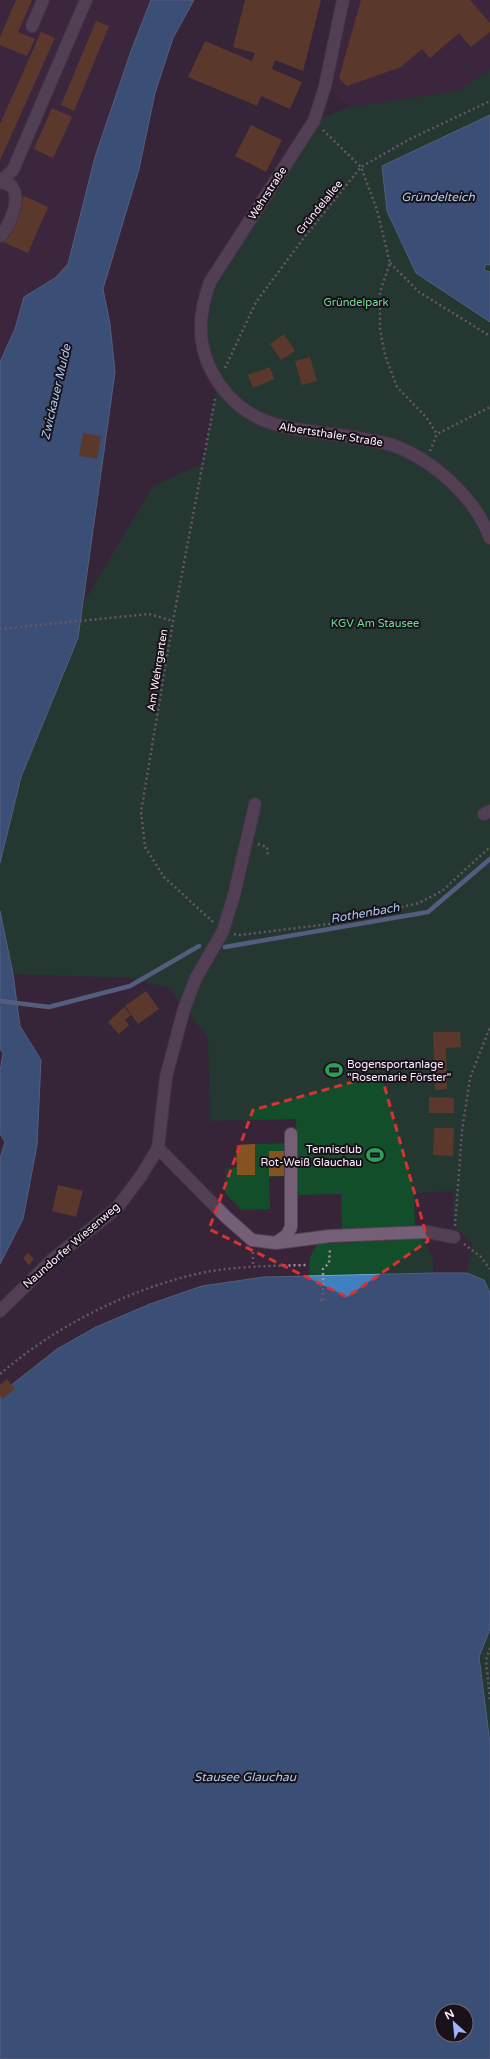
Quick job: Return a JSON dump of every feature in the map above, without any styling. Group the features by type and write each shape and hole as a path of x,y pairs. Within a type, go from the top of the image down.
{"street":[{"path":"32,26 43,0"},
{"path":"0,236 4,232 15,206 16,194 11,185 1,182 13,170 86,0"},
{"name":"Wehrstraße","path":"218,382 207,363 200,333 203,301 210,282 314,121 325,86 343,0"},
{"name":"Albertsthaler Straße","path":"218,382 229,398 243,411 274,425 338,434 391,445 426,461 451,482 468,500 490,538"},
{"name":"Naundorfer Wiesenweg","path":"0,1311 53,1259 117,1208 141,1176 158,1148 166,1077 184,1009 196,978 223,931 234,895 255,804"},
{"path":"276,1243 287,1235 291,1227 291,1134"},
{"path":"158,1148 252,1240 276,1243 330,1236 427,1232 454,1237"}],"path":[{"name":"Gründelallee","path":"218,382 256,302 303,239 361,167 410,139 490,102"},
{"path":"314,121 361,167 377,210 390,263 419,292 490,336"},
{"path":"390,263 380,292 380,329 385,355 397,387 426,418 437,434"},
{"name":"Am Wehrgarten","path":"218,382 173,621 141,812 144,847 164,877 223,931"},
{"path":"426,461 437,434 490,407"},
{"path":"0,629 149,614 173,621"},
{"path":"268,847 268,857"},
{"path":"223,931 240,935 329,924 419,903 442,891 490,847"},
{"path":"490,1027 470,1078 462,1131 454,1237 481,1257 490,1269"},
{"path":"323,1300 323,1269 329,1263 330,1236"},
{"path":"0,1374 49,1336 90,1313 149,1288 193,1275 253,1266 307,1264"},
{"path":"490,1648 486,1660 490,1700"}],"highlighted area":[{"path":"381,1074 428,1241 347,1297 209,1229 253,1110"}],"shaded area":[{"path":"0,0 151,0 131,51 95,157 68,264 55,278 24,297 15,329 0,362"},
{"path":"343,0 490,0 490,69 458,91 350,107 325,86"}],"green space":[{"path":"490,69 490,1293 484,1280 467,1273 472,1243 453,1225 453,1191 414,1193 415,1229 342,1231 341,1194 297,1195 296,1119 210,1121 208,1038 169,988 129,978 13,974 0,911 0,863 21,777 78,638 83,604 153,486 202,464 218,383 207,363 203,301 314,121 350,107 458,91"},
{"path":"288,1143 288,1176 269,1177 270,1209 242,1210 225,1193 225,1168 237,1167 236,1145"},
{"path":"422,1239 433,1258 433,1273 309,1276 310,1257 317,1244"},
{"path":"490,1629 490,1743 479,1657"}],"water":[{"name":"Zwickauer Mulde","path":"151,0 194,0 173,38 155,93 139,169 103,289 110,324 115,372 78,638 21,777 0,863 0,362 15,329 24,297 55,278 68,264 95,157 131,51"},
{"name":"Gründelteich","path":"490,115 490,265 486,264 484,270 490,272 490,322 416,273 387,211 382,166"},
{"path":"0,911 13,974 20,1026 41,1060 37,1145 23,1219 0,1264 0,1158 5,1142 0,1134 0,1071 3,1053 0,1049"},
{"name":"Stausee Glauchau","path":"467,1273 484,1280 490,1293 490,1629 479,1657 490,1743 490,2059 0,2059 0,1394 57,1349 96,1327 150,1304 202,1286 264,1277"}],"building":[{"path":"16,0 32,0 18,32 35,39 27,56 0,45 0,37"},
{"path":"245,0 321,0 303,71 275,60 272,69 302,82 290,109 261,96 257,106 188,77 205,41 252,61 255,53 233,47"},
{"path":"361,0 470,0 490,23 490,32 471,47 459,33 430,58 422,49 401,67 347,86 339,78"},
{"path":"96,21 109,26 74,111 61,105"},
{"path":"41,32 55,38 0,160 0,124"},
{"path":"52,108 72,117 53,158 34,149"},
{"path":"251,125 282,140 266,172 235,156"},
{"path":"24,196 48,207 28,253 3,242"},
{"path":"284,334 295,351 281,360 270,344"},
{"path":"310,357 317,381 302,385 295,361"},
{"path":"270,367 274,379 253,388 248,375"},
{"path":"83,433 101,436 97,459 79,456"},
{"path":"146,991 159,1009 138,1024 125,1006"},
{"path":"124,1007 131,1015 125,1020 129,1025 119,1034 108,1022"},
{"path":"433,1032 460,1032 461,1047 446,1048 447,1089 435,1090"},
{"path":"429,1097 454,1098 454,1113 429,1113"},
{"path":"434,1128 454,1128 453,1156 433,1155"},
{"path":"255,1144 255,1175 237,1175 236,1145"},
{"path":"269,1151 288,1151 288,1176 269,1176"},
{"path":"58,1185 83,1191 76,1217 52,1211"},
{"path":"28,1253 34,1259 29,1265 23,1258"},
{"path":"7,1379 15,1389 2,1399 0,1396 0,1385"}],"waterway":[{"name":"Rothenbach","path":"225,947 428,912 490,859"},
{"name":"Rothenbach","path":"0,1001 49,1007 130,986 199,946"}],"place":[{"name":"Bogensportanlage \"Rosemarie Förster\"","path":"334,1070"},
{"name":"Tennisclub Rot-Weiß Glauchau","path":"375,1155"}],"park label":[{"name":"Gründelpark","path":"356,302"},
{"name":"KGV Am Stausee","path":"375,623"}]}
